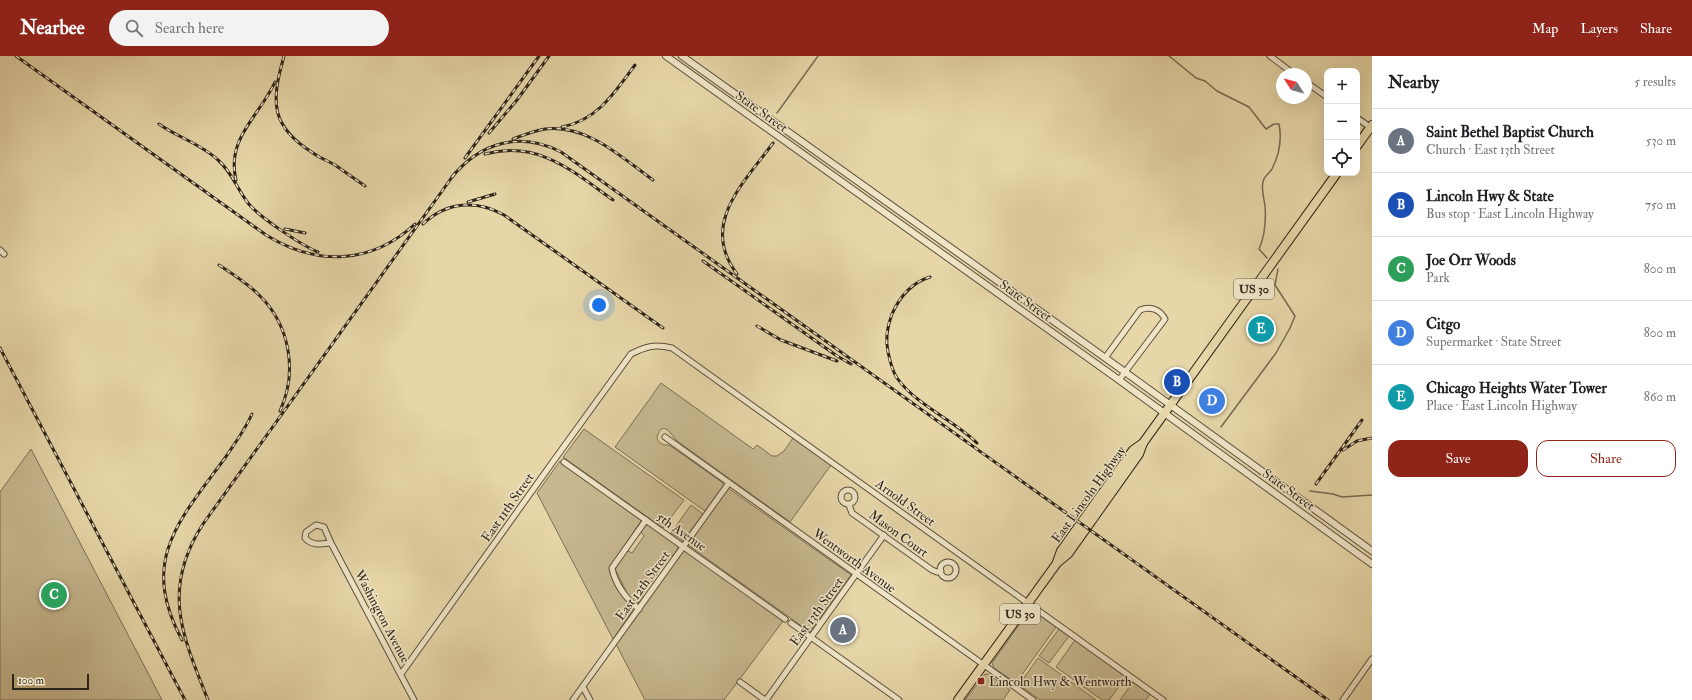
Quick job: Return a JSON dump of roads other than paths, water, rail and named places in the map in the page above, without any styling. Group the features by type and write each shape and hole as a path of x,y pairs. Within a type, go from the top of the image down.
{"main road":[{"path":"1360,142 1371,126"},
{"name":"East Lincoln Highway","path":"958,700 1057,563 1068,554 1139,454 1143,443 1335,176"}],"street":[{"name":"State Street","path":"666,56 1165,413 1372,564"},
{"name":"State Street","path":"682,56 1125,372 1372,551"},
{"path":"1270,56 1286,68"},
{"path":"1312,86 1324,95"},
{"path":"1360,120 1371,126"},
{"path":"1105,358 1140,310 1153,308 1163,316 1165,319 1119,380"},
{"name":"Arnold Street","path":"631,354 645,347 659,345 672,348 1028,603 1153,696 1163,700"},
{"name":"East 11th Street","path":"401,674 631,354"},
{"name":"Wentworth Avenue","path":"665,437 1033,700"},
{"name":"5th Avenue","path":"564,462 785,619"},
{"name":"East 12th Street","path":"573,700 729,483"},
{"name":"Mason Court","path":"849,505 852,513 932,570 937,572 941,571"},
{"path":"639,608 626,597 614,575 612,568 646,520"},
{"name":"Washington Avenue","path":"331,543 315,544 308,541 305,538 306,532 316,525 324,526 331,543 414,700"},
{"name":"East 13th Street","path":"765,700 884,535"},
{"path":"791,623 899,700"},
{"path":"1343,700 1372,659"},
{"path":"740,682 765,700"},
{"path":"583,687 590,700"}],"waterway":[{"path":"777,113 818,56"},
{"path":"1169,56 1196,78 1205,81 1217,91 1249,107 1266,129 1274,124 1279,124 1280,141 1278,153 1272,169 1264,178 1262,185 1265,206 1265,222 1263,239 1259,249 1267,258"},
{"path":"1221,427 1276,353 1295,316 1275,285 1278,269"},
{"path":"1310,491 1333,494 1342,497 1372,495"}],"railway":[{"path":"16,56 266,235 285,245 304,252 324,256 362,254 398,238 415,224"},
{"path":"284,56 277,87 276,100 278,112 288,133 316,155 335,165 365,186"},
{"path":"465,158 539,56"},
{"path":"489,133 517,100 549,56"},
{"path":"562,127 586,118 596,111 613,95 635,65"},
{"path":"236,180 234,165 240,140 275,82"},
{"path":"159,124 211,154 231,175 244,198 253,209 281,230 318,252"},
{"path":"513,139 545,129 560,129 575,132 603,144 653,180"},
{"path":"452,177 463,165 476,155 488,148 502,144 516,141 531,142 561,152 1328,700"},
{"path":"737,274 726,256 723,238 724,221 730,205 739,189 773,143"},
{"path":"485,154 504,151 522,151 538,155 569,169 613,200"},
{"path":"208,700 190,654 180,612 179,591 182,570 190,548 203,524 455,173"},
{"path":"468,202 495,194"},
{"path":"423,224 441,211 451,207 472,205 493,210 504,215 663,328"},
{"path":"285,229 305,233"},
{"path":"703,261 837,356 851,364"},
{"path":"219,265 235,275 259,295 270,307 278,320 288,350 289,365 289,381 286,396 280,411"},
{"path":"930,277 917,283 907,291 899,301 892,314 887,337 890,362 897,378 905,388 977,443"},
{"path":"757,326 781,340 837,361"},
{"path":"0,348 185,700"},
{"path":"182,640 170,612 164,587 165,564 170,543 180,522 236,442 252,414"},
{"path":"1316,484 1362,420"},
{"path":"1343,450 1357,441 1372,438"}],"place":[{"name":"Chicago Heights Water Tower","path":"1261,329"},
{"name":"Lincoln Hwy & State","path":"1177,382"},
{"name":"Citgo","path":"1212,401"},
{"name":"Joe Orr Woods","path":"54,595"},
{"name":"Saint Bethel Baptist Church","path":"843,630"},
{"name":"Lincoln Hwy & Wentworth","path":"981,681"}]}
